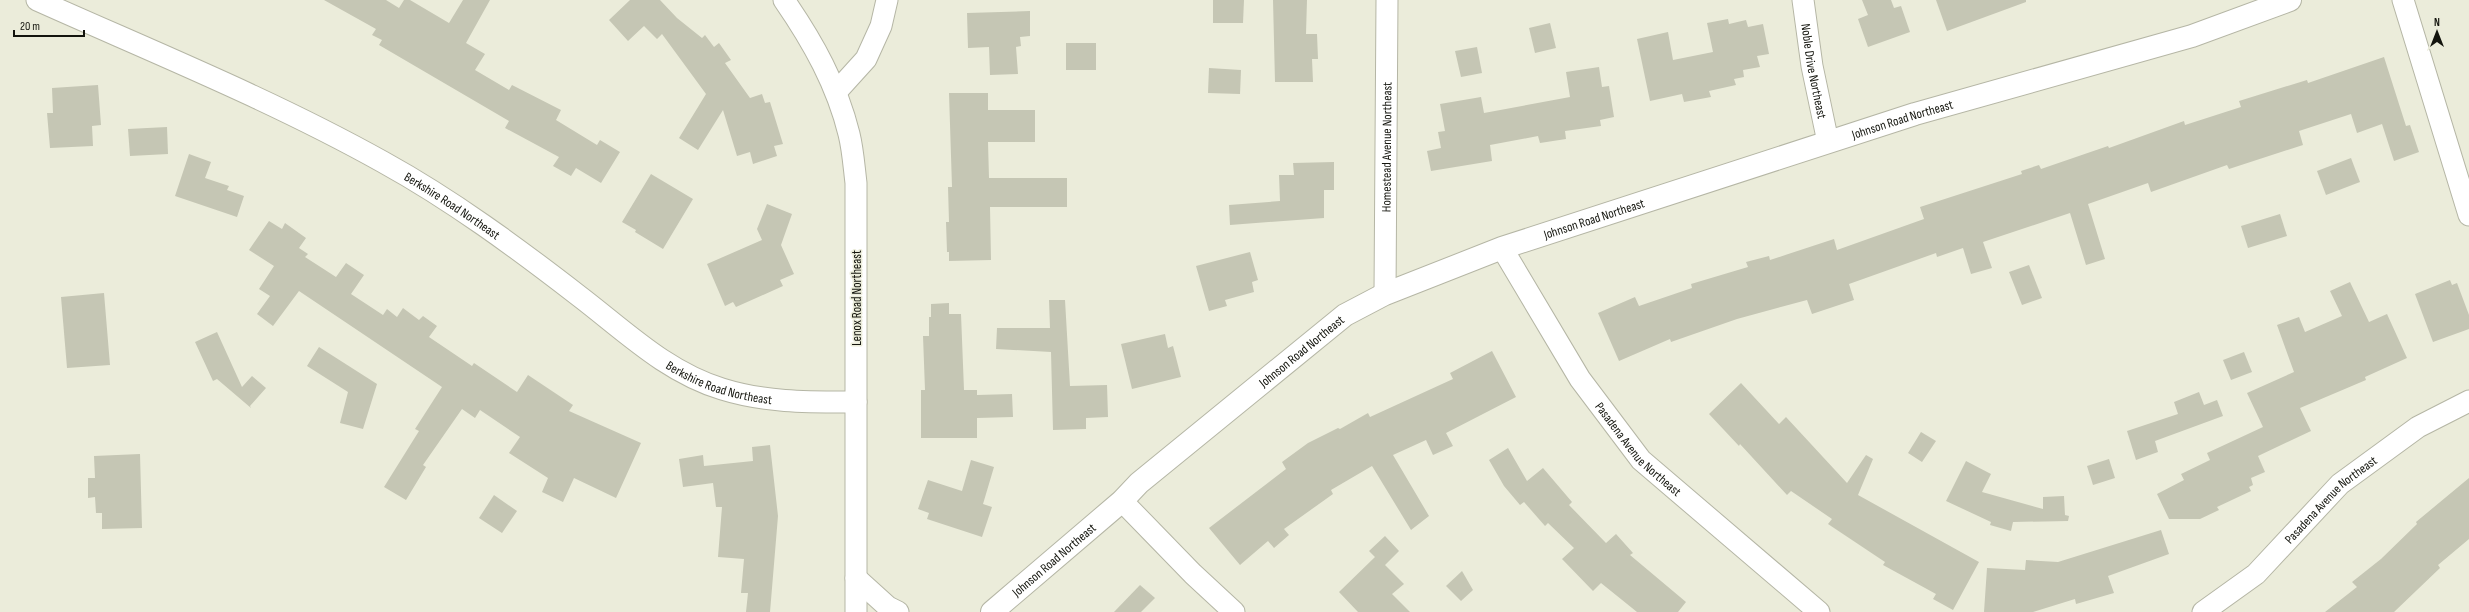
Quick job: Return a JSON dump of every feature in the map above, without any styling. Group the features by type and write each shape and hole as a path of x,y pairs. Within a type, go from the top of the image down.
{"street":[{"name":"Berkshire Road Northeast","path":"37,0 291,114 385,163 489,229 580,297 644,350 685,375 722,389 764,399 798,403 856,402"},
{"name":"Lenox Road Northeast","path":"784,0 810,38 837,91 850,136 856,183 856,612"},
{"path":"837,91 866,59 881,26 887,0"},
{"name":"Homestead Avenue Northeast","path":"1385,294 1387,0"},
{"name":"Noble Drive Northeast","path":"1803,0 1812,66 1828,142"},
{"name":"Johnson Road Northeast","path":"992,612 1122,501 1139,483 1345,315 1385,294 1502,248 1828,142 1915,114 2192,36 2290,0"},
{"path":"2403,0 2469,215"},
{"name":"Pasadena Avenue Northeast","path":"1502,248 1580,379 1641,460 1819,612"},
{"name":"Pasadena Avenue Northeast","path":"2203,612 2256,574 2340,484 2418,428 2469,401"},
{"path":"1122,501 1193,574 1234,612"},
{"path":"856,578 888,607 898,612"}],"building":[{"path":"324,0 386,0 399,8 404,0 410,0 449,23 463,0 490,0 466,43 485,54 475,70 509,90 512,85 561,110 556,120 597,145 600,140 620,152 601,183 576,168 571,176 553,166 559,157 505,128 509,121 379,45 382,40 372,35 376,29"},
{"path":"630,0 660,0 677,18 702,38 705,35 714,47 719,43 731,60 725,63 750,98 762,94 765,103 770,102 783,144 774,146 777,156 753,164 750,152 737,156 723,110 698,150 679,138 706,94 662,34 657,39 644,26 628,41 609,20"},
{"path":"1213,0 1244,0 1243,23 1213,23"},
{"path":"1273,0 1307,0 1306,34 1317,34 1318,59 1312,59 1313,82 1275,82"},
{"path":"1862,0 1891,0 1894,8 1901,6 1910,32 1868,47 1858,19 1868,15"},
{"path":"1936,0 2026,0 2026,2 1947,31"},
{"path":"1030,11 1030,36 1020,37 1021,46 1016,47 1018,74 990,75 989,47 968,48 967,13"},
{"path":"1728,19 1729,24 1746,20 1748,27 1763,24 1769,54 1757,56 1760,67 1743,70 1744,77 1734,79 1736,85 1709,91 1711,97 1684,102 1682,94 1650,101 1637,39 1668,32 1673,60 1713,52 1707,23"},
{"path":"1550,23 1556,48 1535,53 1529,28"},
{"path":"1066,43 1096,43 1096,70 1066,70"},
{"path":"1477,47 1482,73 1461,77 1455,51"},
{"path":"2384,57 2406,126 2410,125 2419,152 2394,161 2382,124 2357,133 2351,114 2299,131 2303,145 2229,169 2227,165 2151,192 2148,183 2088,204 2105,259 2086,265 2070,213 1983,242 1992,268 1971,274 1963,248 1937,257 1936,253 1849,284 1854,300 1812,314 1807,300 1737,319 1671,342 1670,339 1619,361 1598,313 1635,297 1639,306 1692,288 1691,284 1748,267 1746,262 1769,256 1770,260 1834,239 1837,250 1924,219 1920,207 2022,174 2021,171 2039,165 2041,169 2108,146 2109,148 2184,121 2185,125 2241,107 2239,101 2307,80 2308,83"},
{"path":"1599,67 1602,87 1609,86 1614,117 1600,120 1601,126 1565,131 1566,139 1540,143 1538,136 1490,145 1492,161 1431,171 1427,151 1441,148 1438,132 1445,131 1440,104 1481,97 1484,113 1570,97 1566,72"},
{"path":"1209,68 1241,70 1240,94 1208,93"},
{"path":"98,85 101,125 92,126 93,146 50,148 47,113 53,113 52,88"},
{"path":"949,93 988,93 988,110 1035,110 1035,142 988,142 989,178 1067,178 1067,207 990,207 991,260 949,261 949,252 947,252 946,222 949,222 948,187 952,187"},
{"path":"167,127 168,154 130,156 128,129"},
{"path":"189,154 211,162 205,178 229,186 227,190 244,196 237,217 175,196"},
{"path":"2351,158 2360,182 2326,195 2317,171"},
{"path":"1334,162 1334,190 1324,190 1324,218 1230,225 1229,205 1280,201 1279,175 1294,175 1293,163"},
{"path":"651,174 693,199 663,249 635,232 636,230 622,222"},
{"path":"767,204 792,214 781,245 794,274 780,280 783,286 736,307 733,302 725,306 707,264 762,240 757,229"},
{"path":"2280,214 2287,236 2248,248 2241,226"},
{"path":"269,221 282,229 285,223 306,238 299,248 308,254 305,257 336,277 346,263 364,275 351,294 383,315 387,309 397,317 403,308 419,320 423,316 437,326 429,337 472,366 474,363 517,392 528,375 573,405 569,411 641,443 616,498 574,478 563,502 542,492 548,478 509,453 520,437 480,410 475,418 462,409 423,465 426,467 406,500 384,487 419,431 415,429 442,387 299,291 273,326 257,314 270,296 259,289 274,266 249,250"},
{"path":"1250,252 1258,280 1252,282 1254,292 1225,300 1227,306 1209,311 1196,266"},
{"path":"2029,265 2042,298 2022,305 2009,272"},
{"path":"2450,280 2452,285 2457,283 2469,315 2469,329 2433,342 2415,294"},
{"path":"2350,282 2369,322 2387,314 2407,358 2365,377 2366,380 2300,408 2311,431 2258,456 2265,472 2251,478 2253,485 2249,487 2251,491 2217,507 2219,510 2200,519 2169,519 2157,494 2184,480 2181,474 2210,460 2207,453 2263,427 2247,393 2294,372 2277,325 2299,317 2305,332 2342,316 2330,291"},
{"path":"104,293 110,365 67,368 61,297"},
{"path":"1049,300 1065,300 1070,386 1107,385 1108,417 1086,418 1086,429 1053,430 1051,352 996,349 997,328 1050,328"},
{"path":"949,303 949,314 961,314 964,390 977,390 977,395 1012,394 1013,417 977,418 977,438 921,438 921,390 925,390 923,336 929,336 931,304"},
{"path":"217,332 242,387 252,376 266,388 250,406 251,408 217,379 213,381 195,342"},
{"path":"1165,334 1168,348 1173,346 1181,377 1132,389 1121,344"},
{"path":"319,347 377,384 363,429 340,423 348,392 307,366"},
{"path":"1492,351 1516,397 1446,433 1453,446 1433,455 1426,440 1393,455 1429,516 1411,530 1372,466 1331,490 1333,494 1284,529 1289,535 1274,548 1268,541 1240,565 1209,528 1286,469 1282,462 1308,443 1338,428 1340,429 1368,413 1370,417 1453,379 1450,373"},
{"path":"2244,352 2252,372 2231,380 2223,360"},
{"path":"1741,383 1779,424 1786,417 1847,483 1866,455 1873,459 1858,495 1979,562 1953,610 1933,599 1936,594 1883,565 1885,562 1828,524 1832,519 1791,491 1787,495 1740,444 1739,446 1709,414"},
{"path":"2199,392 2204,405 2217,400 2223,416 2155,441 2158,452 2136,460 2127,431 2178,414 2174,402"},
{"path":"1921,432 1936,441 1922,462 1908,453"},
{"path":"770,445 778,516 770,612 746,612 748,593 741,593 744,559 718,557 722,507 716,507 713,483 683,487 679,459 703,455 704,466 753,461 752,447"},
{"path":"1508,448 1527,481 1543,468 1572,502 1569,505 1606,543 1616,534 1633,553 1630,555 1686,602 1678,612 1637,612 1601,583 1593,591 1562,559 1574,548 1548,523 1545,526 1524,502 1520,505 1504,486 1489,460"},
{"path":"140,454 142,528 102,529 102,513 96,513 95,497 88,498 88,478 95,478 94,456"},
{"path":"2109,459 2115,478 2093,485 2087,466"},
{"path":"971,460 994,467 983,504 992,507 982,537 927,519 929,513 918,509 928,480 962,491"},
{"path":"1966,461 1991,474 1982,492 2043,509 2043,497 2064,496 2065,515 2069,516 2068,521 2013,522 2011,531 1990,525 1991,522 1946,501"},
{"path":"2469,478 2469,539 2438,565 2440,568 2394,612 2325,612 2357,587 2352,582 2381,559 2417,524 2416,522"},
{"path":"494,495 517,511 502,533 479,518"},
{"path":"2161,530 2169,554 2108,576 2114,593 2076,604 2075,599 2033,612 1984,612 1987,568 2025,570 2026,560 2058,562"},
{"path":"1385,536 1399,551 1385,565 1404,584 1392,594 1410,612 1358,612 1339,592 1375,557 1369,551"},
{"path":"1462,571 1473,590 1461,601 1446,586"},
{"path":"1140,585 1155,598 1141,612 1114,612"}]}
